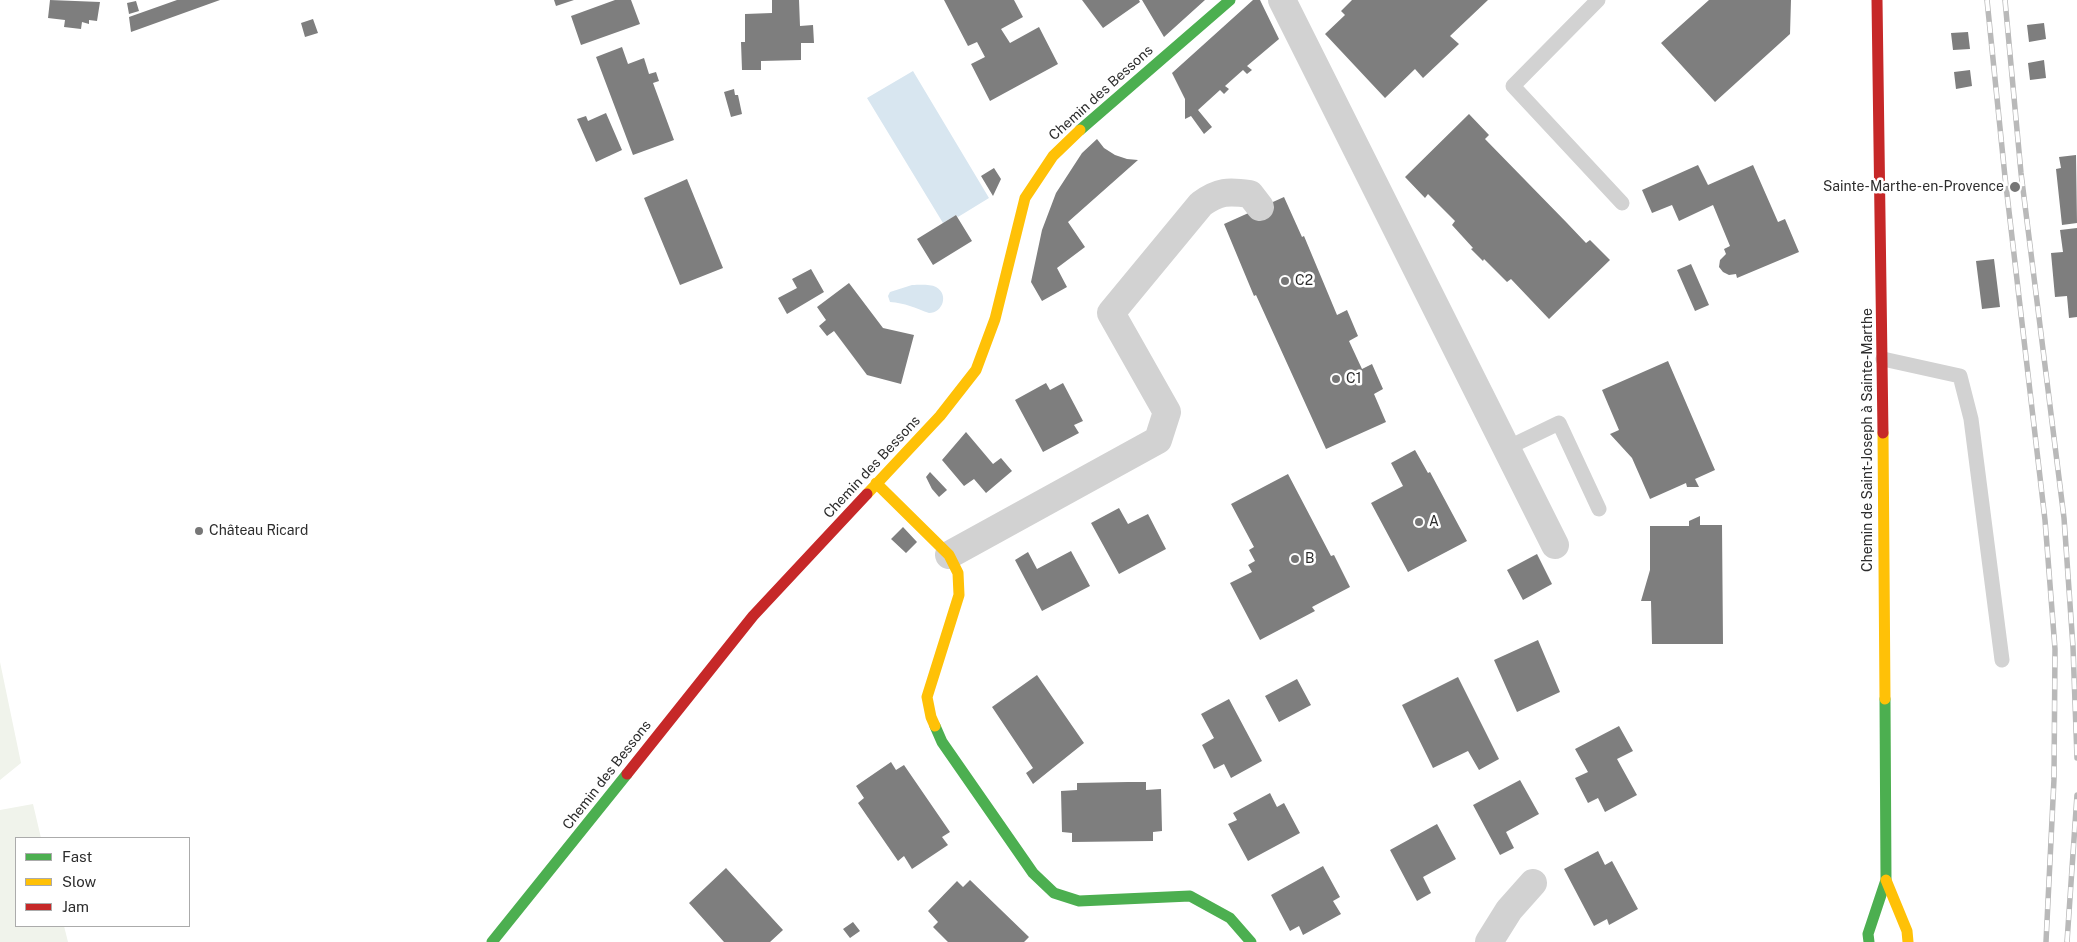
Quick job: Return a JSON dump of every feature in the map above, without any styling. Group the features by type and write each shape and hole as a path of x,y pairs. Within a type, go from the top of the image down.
{"street":[{"name":"Chemin des Bessons","path":"492,942 753,616 940,416 976,370 995,319 1025,198 1053,156 1091,119 1230,0"},
{"path":"1282,0 1505,449 1555,545"},
{"name":"Chemin de Saint-Joseph à Sainte-Marthe","path":"1869,942 1868,934 1886,880 1883,359 1877,0"},
{"path":"949,556 1158,440 1167,412 1111,312 1201,204 1215,194 1231,191 1250,194 1260,207"},
{"path":"876,483 949,556 958,573 959,595 927,697 931,717 942,742 1033,873 1054,893 1080,901 1190,896 1230,918 1251,942"},
{"name":"Chemin de Saint-Joseph à Sainte-Marthe","path":"1886,880 1907,931 1908,942"},
{"path":"1489,942 1509,910 1533,883"}],"lane":[{"path":"1598,0 1513,86 1622,203"},
{"path":"1883,359 1960,376 1971,420 2002,660"},
{"path":"1505,449 1559,423 1599,509"}],"shaded area":[{"path":"913,71 989,198 958,217 956,215 943,223 867,98"},
{"path":"912,285 928,285 940,290 943,298 941,307 929,313 890,302 888,296 890,292"},
{"path":"0,662 21,763 0,780"},
{"path":"33,804 41,837 15,837 15,927 64,927 68,942 0,942 0,810"}],"building":[{"path":"50,0 100,2 97,21 89,20 89,24 82,22 81,29 64,27 65,20 48,18"},
{"path":"177,0 220,0 131,32 129,17"},
{"path":"554,0 574,0 556,6"},
{"path":"615,0 631,0 640,24 581,45 571,16"},
{"path":"772,0 799,0 800,26 813,25 814,43 801,43 801,60 761,61 761,70 742,70 741,42 745,42 745,14 772,13"},
{"path":"944,0 1014,0 1023,17 1001,29 1010,43 1039,27 1058,64 990,101 971,64 985,57 977,42 968,46"},
{"path":"1082,0 1139,0 1140,2 1103,28"},
{"path":"1142,0 1205,0 1164,37"},
{"path":"1253,0 1260,0 1279,39 1247,66 1252,70 1247,74 1243,70 1225,86 1229,89 1224,94 1220,90 1198,110 1212,127 1204,134 1191,116 1185,119 1185,99 1172,73"},
{"path":"1352,0 1488,0 1450,36 1459,44 1423,78 1415,69 1385,98 1325,34 1345,15 1341,11"},
{"path":"1709,0 1791,0 1790,34 1715,102 1661,43"},
{"path":"136,1 139,11 129,14 127,3"},
{"path":"313,19 318,33 305,37 301,23"},
{"path":"2044,23 2046,39 2029,42 2027,25"},
{"path":"1968,32 1970,49 1953,50 1951,33"},
{"path":"622,47 628,64 644,58 649,74 656,72 659,81 653,83 674,140 633,155 596,57"},
{"path":"2044,60 2046,78 2030,80 2028,63"},
{"path":"1970,70 1972,86 1956,89 1954,72"},
{"path":"734,89 735,95 738,95 742,114 731,117 724,92"},
{"path":"606,113 622,150 596,162 577,119 586,116 588,121"},
{"path":"1469,114 1489,135 1485,139 1586,243 1590,240 1610,260 1549,319 1511,279 1507,282 1484,259 1483,261 1452,225 1455,221 1428,194 1425,198 1405,177"},
{"path":"1097,139 1104,148 1115,155 1138,160 1068,222 1085,247 1057,268 1067,287 1042,301 1031,282 1042,230 1056,193 1082,153"},
{"path":"2076,155 2077,223 2062,225 2056,169 2061,168 2059,157"},
{"path":"1698,165 1708,185 1753,165 1778,222 1785,219 1799,252 1737,278 1736,274 1729,275 1719,267 1720,260 1726,254 1724,249 1730,246 1713,205 1679,221 1672,205 1652,213 1642,190"},
{"path":"994,168 1001,179 993,196 981,176"},
{"path":"687,179 723,268 680,285 644,198"},
{"path":"1284,197 1302,237 1304,236 1337,315 1347,310 1358,336 1349,341 1362,369 1372,364 1383,389 1374,394 1386,422 1326,449 1256,295 1254,296 1224,224"},
{"path":"956,215 972,241 933,265 917,239"},
{"path":"2077,228 2077,317 2069,318 2067,296 2055,297 2051,253 2063,252 2060,230"},
{"path":"1994,259 2000,307 1982,309 1976,261"},
{"path":"1691,264 1709,305 1695,311 1677,270"},
{"path":"811,269 824,292 787,314 778,298 797,288 792,279"},
{"path":"849,283 883,328 914,335 901,384 867,375 834,331 827,336 819,326 826,320 817,307"},
{"path":"1668,361 1715,470 1695,479 1699,487 1687,487 1686,483 1650,499 1632,458 1610,434 1619,430 1602,390"},
{"path":"1046,383 1050,390 1063,383 1083,421 1074,425 1079,433 1043,452 1015,400"},
{"path":"966,432 993,464 1001,458 1012,471 986,493 974,479 964,486 942,460"},
{"name":"A","path":"1415,450 1428,473 1430,472 1467,541 1408,572 1371,503 1403,486 1391,463"},
{"path":"930,472 947,490 939,497 932,489 926,477"},
{"name":"B","path":"1288,474 1331,556 1334,555 1350,587 1312,607 1315,611 1260,640 1230,583 1252,572 1248,565 1255,561 1249,550 1254,547 1231,504"},
{"path":"1119,508 1128,524 1148,514 1166,549 1119,574 1091,523"},
{"path":"1700,516 1700,525 1722,525 1723,644 1652,644 1651,601 1641,601 1650,570 1650,526 1689,526 1689,521"},
{"path":"903,527 917,542 906,553 891,539"},
{"path":"1071,551 1090,586 1042,611 1015,560 1028,552 1037,569"},
{"path":"1537,554 1552,584 1523,600 1507,570"},
{"path":"1538,640 1560,692 1517,712 1494,660"},
{"path":"1037,675 1084,743 1033,784 1026,773 1033,768 992,707"},
{"path":"1458,677 1499,759 1479,770 1468,751 1433,768 1402,705"},
{"path":"1297,679 1311,705 1279,722 1265,696"},
{"path":"1229,699 1262,761 1231,778 1224,764 1214,769 1202,745 1214,738 1201,714"},
{"path":"1619,726 1633,751 1617,759 1637,795 1605,812 1598,798 1588,803 1575,778 1588,772 1575,749"},
{"path":"891,762 896,770 904,765 950,832 942,837 948,845 912,869 904,856 898,861 858,803 864,798 856,786"},
{"path":"1520,780 1539,814 1506,832 1514,848 1500,855 1473,805"},
{"path":"1146,782 1146,790 1161,789 1162,831 1153,832 1153,841 1072,842 1072,833 1062,832 1061,791 1077,790 1077,783"},
{"path":"1270,793 1277,807 1284,803 1300,833 1248,861 1228,824 1237,820 1233,813"},
{"path":"1437,824 1456,859 1423,877 1431,893 1417,901 1390,850"},
{"path":"1598,851 1605,865 1612,861 1638,909 1609,925 1607,919 1594,926 1564,869"},
{"path":"1323,866 1340,897 1333,901 1341,914 1303,935 1299,926 1290,931 1271,895"},
{"path":"726,868 783,930 770,942 724,942 689,903"},
{"path":"970,880 1029,937 1024,942 948,942 933,927 938,922 928,911 957,881 963,887"},
{"path":"853,922 860,931 850,938 843,929"}],"railway":[{"path":"1987,0 2005,177 2045,520 2055,649 2054,779 2046,942"},
{"path":"2005,0 2021,173 2064,518 2073,647 2077,758"},
{"path":"2067,942 2077,795"}],"traffic: fast":[{"path":"1080,130 1230,0"},
{"path":"1869,942 1868,934 1886,880 1885,699"},
{"path":"935,726 942,742 1033,873 1054,893 1079,901 1190,896 1230,918 1251,942"},
{"path":"492,942 627,774"}],"traffic: slow":[{"path":"867,494 940,416 976,370 995,319 1025,198 1053,156 1080,130"},
{"path":"1883,433 1885,699"},
{"path":"876,483 949,555 958,573 959,595 927,697 935,726"},
{"path":"1886,880 1907,931 1908,942"}],"traffic: jam":[{"path":"1877,0 1883,433"},
{"path":"627,774 753,616 867,494"}],"place":[{"name":"Sainte-Marthe-en-Provence","path":"2015,187"},
{"name":"C2","path":"1285,281"},
{"name":"C1","path":"1336,379"},
{"name":"A","path":"1419,522"},
{"name":"Château Ricard","path":"199,531"},
{"name":"B","path":"1295,559"}]}
